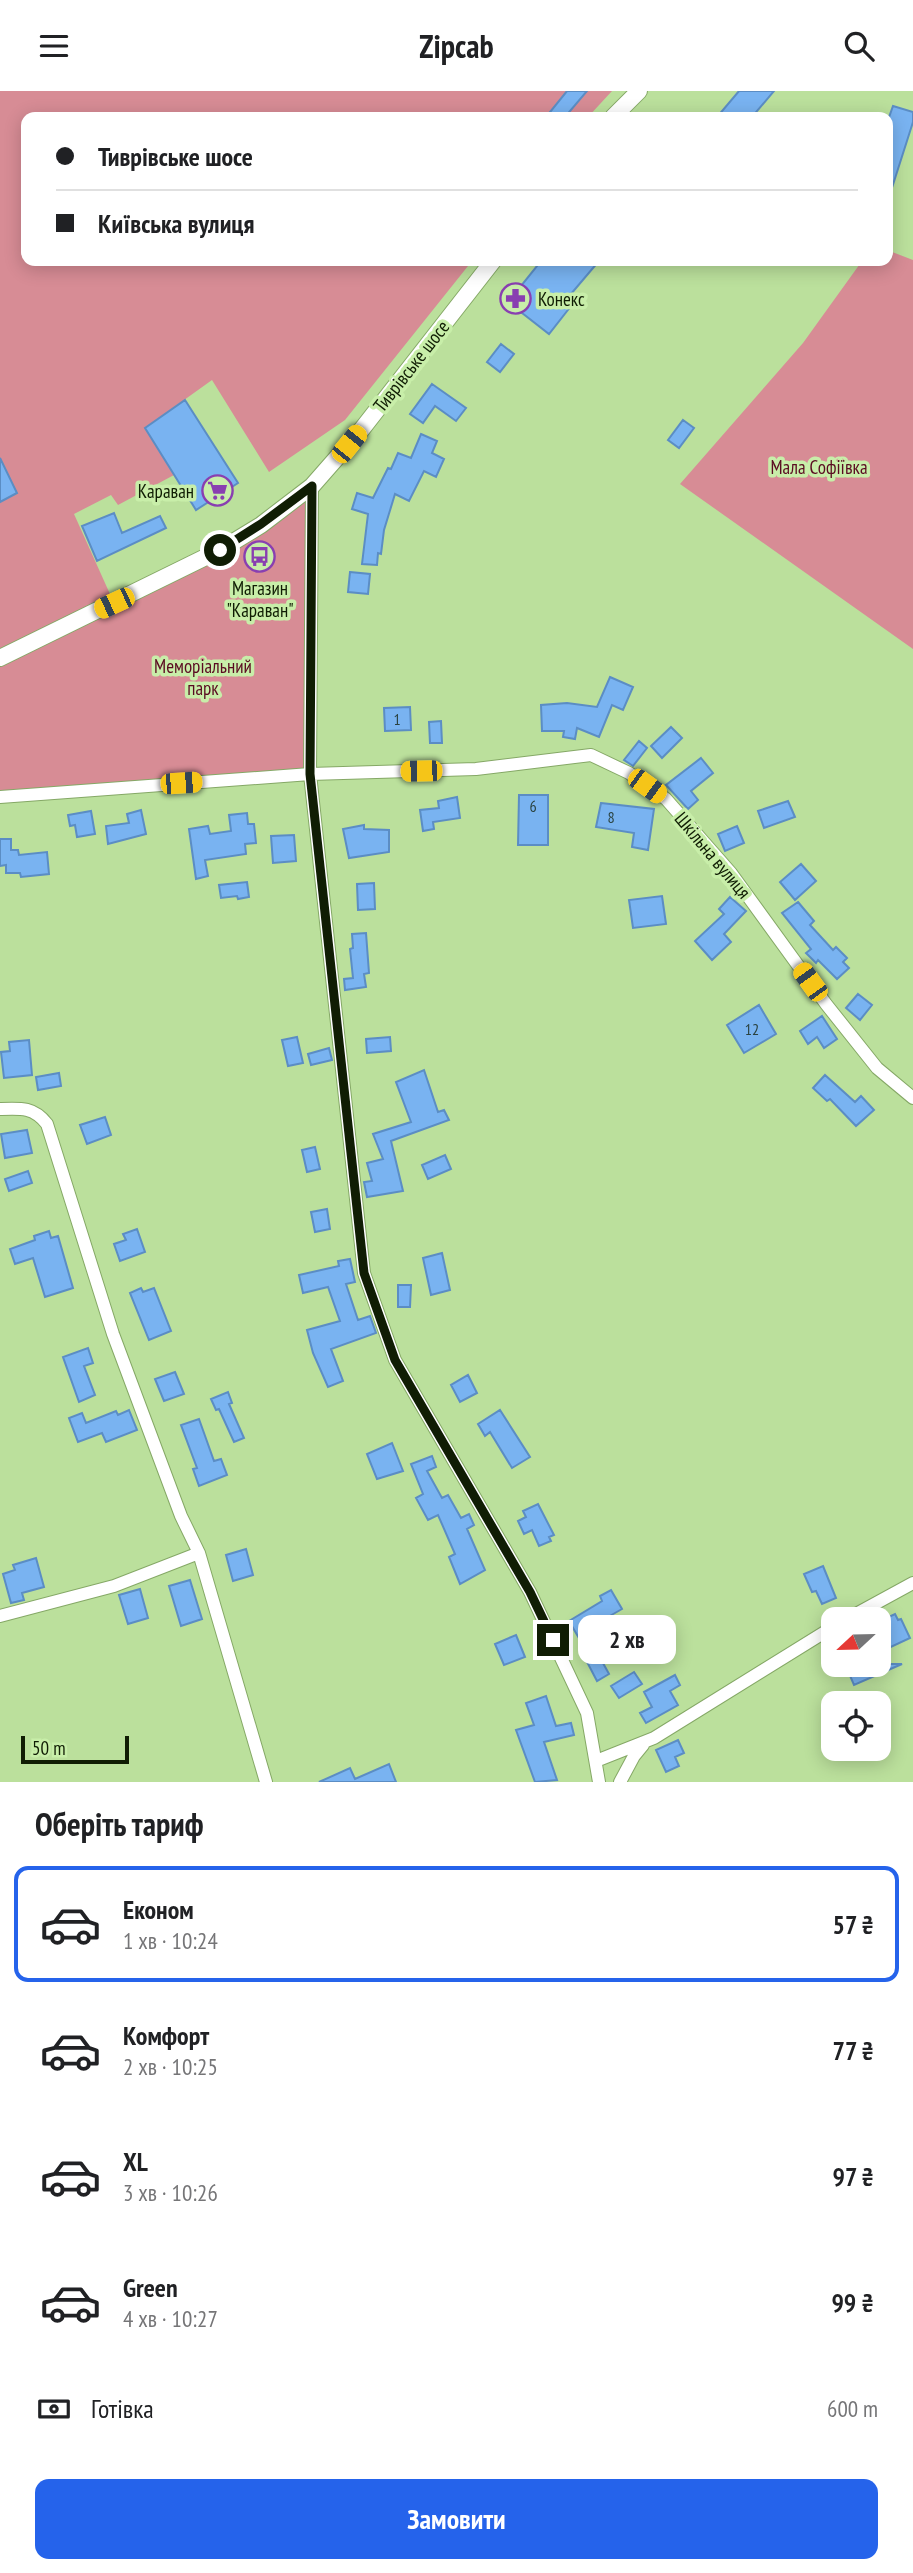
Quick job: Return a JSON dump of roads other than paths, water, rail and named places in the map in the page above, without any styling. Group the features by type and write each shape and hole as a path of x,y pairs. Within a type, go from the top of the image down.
{"main road":[{"path":"617,112 633,93"},
{"name":"Тиврівське шосе","path":"0,658 220,550 312,486 362,429 490,266"}],"street":[{"path":"312,486 310,774 364,1273 395,1360 536,1604 587,1713 600,1782"},
{"name":"Шкільна вулиця","path":"0,797 310,774 476,769 591,755 629,772 666,799 731,873 826,1004 877,1068 913,1098"},
{"path":"0,1109 21,1107 38,1112 47,1124 113,1334 181,1516 199,1553 266,1782"},
{"path":"0,1616 114,1586 199,1553"},
{"path":"869,1607 913,1583"},
{"path":"596,1761 646,1742 821,1634"},
{"path":"620,1782 634,1756 646,1742"}],"place":[{"name":"Конекс","path":"515,299"},
{"name":"Караван","path":"217,491"},
{"name":"Магазин \"Караван\"","path":"260,557"}],"park label":[{"name":"Мала Софіївка","path":"819,467"},
{"name":"Меморіальний парк","path":"203,677"}]}
